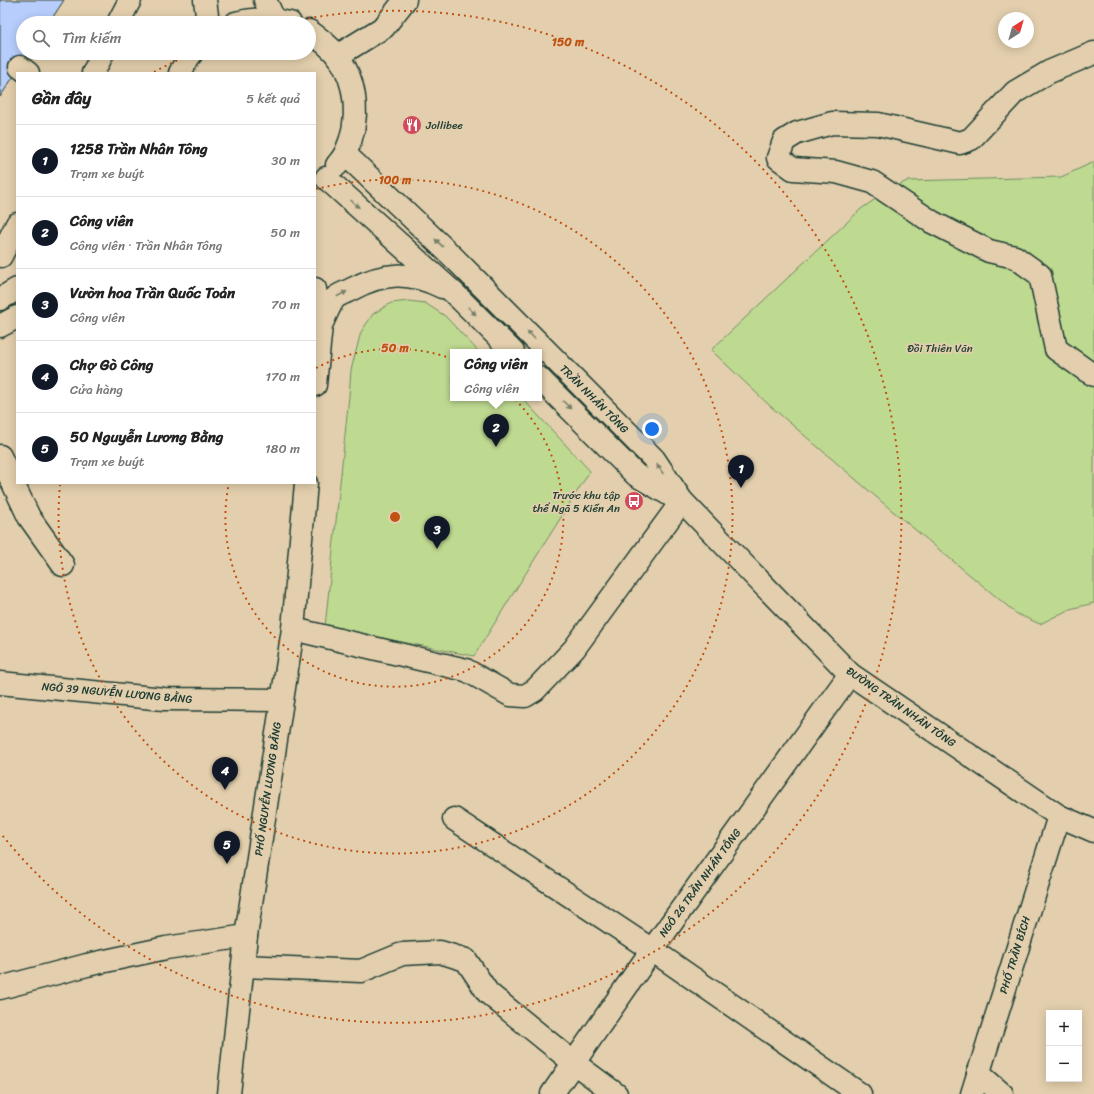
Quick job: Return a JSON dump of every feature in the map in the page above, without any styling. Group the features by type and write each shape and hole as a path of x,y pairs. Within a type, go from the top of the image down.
{"main road":[{"path":"122,16 130,0"},
{"path":"205,0 207,16"},
{"path":"337,56 384,27 405,0"},
{"path":"316,36 325,42 337,56 346,71 352,87 355,104 355,121 352,138 345,154 321,182 455,294 510,349"},
{"path":"1094,53 1049,72 1015,92 971,139 960,144 878,124 832,123 797,133 784,141 778,158 793,169 836,172 872,182 932,222 989,251 1015,256 1040,274 1056,350 1094,375"},
{"path":"94,72 100,60"},
{"path":"181,72 187,60"},
{"name":"TRẦN NHÂN TÔNG","path":"345,154 453,257 654,459 682,501"},
{"path":"6,259 16,227"},
{"path":"320,325 335,298 362,283 385,276 406,276 429,281 455,294"},
{"path":"0,299 16,290"},
{"path":"316,296 320,325 316,373"},
{"path":"0,326 16,318"},
{"path":"293,629 466,670 510,696 525,696 535,690 574,649 682,501 636,475 542,381"},
{"path":"0,456 29,518 63,566"},
{"name":"PHỐ NGUYỄN LƯƠNG BẰNG","path":"229,1094 246,936 293,629 306,484"},
{"name":"ĐƯỜNG TRẦN NHÂN TÔNG","path":"682,501 850,674 1059,816 1094,831"},
{"name":"NGÔ 26 TRẦN NHÂN TÔNG","path":"552,1094 652,950 850,674"},
{"name":"NGÕ 39 NGUYỄN LƯƠNG BẰNG","path":"0,683 164,699 281,700"},
{"name":"PHỐ TRẦN BÍCH","path":"972,1094 1059,816"},
{"path":"454,819 652,950 860,1094"},
{"path":"0,988 87,965 166,948 246,936"},
{"path":"243,966 361,972 402,954 440,952 466,960 488,993 574,1063 616,1094"},
{"path":"978,1073 1002,1094"}],"green space":[{"name":"Đồi Thiên Văn","path":"1094,162 1094,603 1070,609 1040,624 1017,614 889,508 769,405 711,350 861,209 887,191 907,181 1061,177"},
{"path":"409,301 425,303 445,316 476,349 450,349 450,401 525,401 590,471 474,656 325,627 351,370 361,332 373,314 391,303"}],"building":[{"path":"0,0 64,0 54,16 16,16 16,60 24,60 0,97"}],"place":[{"name":"Jollibee","path":"412,125"},
{"name":"Công viên","path":"496,447"},
{"name":"1258 Trần Nhân Tông","path":"741,488"},
{"name":"Trước khu tập thể Ngã 5 Kiến An","path":"634,501"},
{"name":"Vườn hoa Trần Quốc Toản","path":"437,549"},
{"name":"Chợ Gò Công","path":"225,790"},
{"name":"50 Nguyễn Lương Bằng","path":"227,864"}]}
